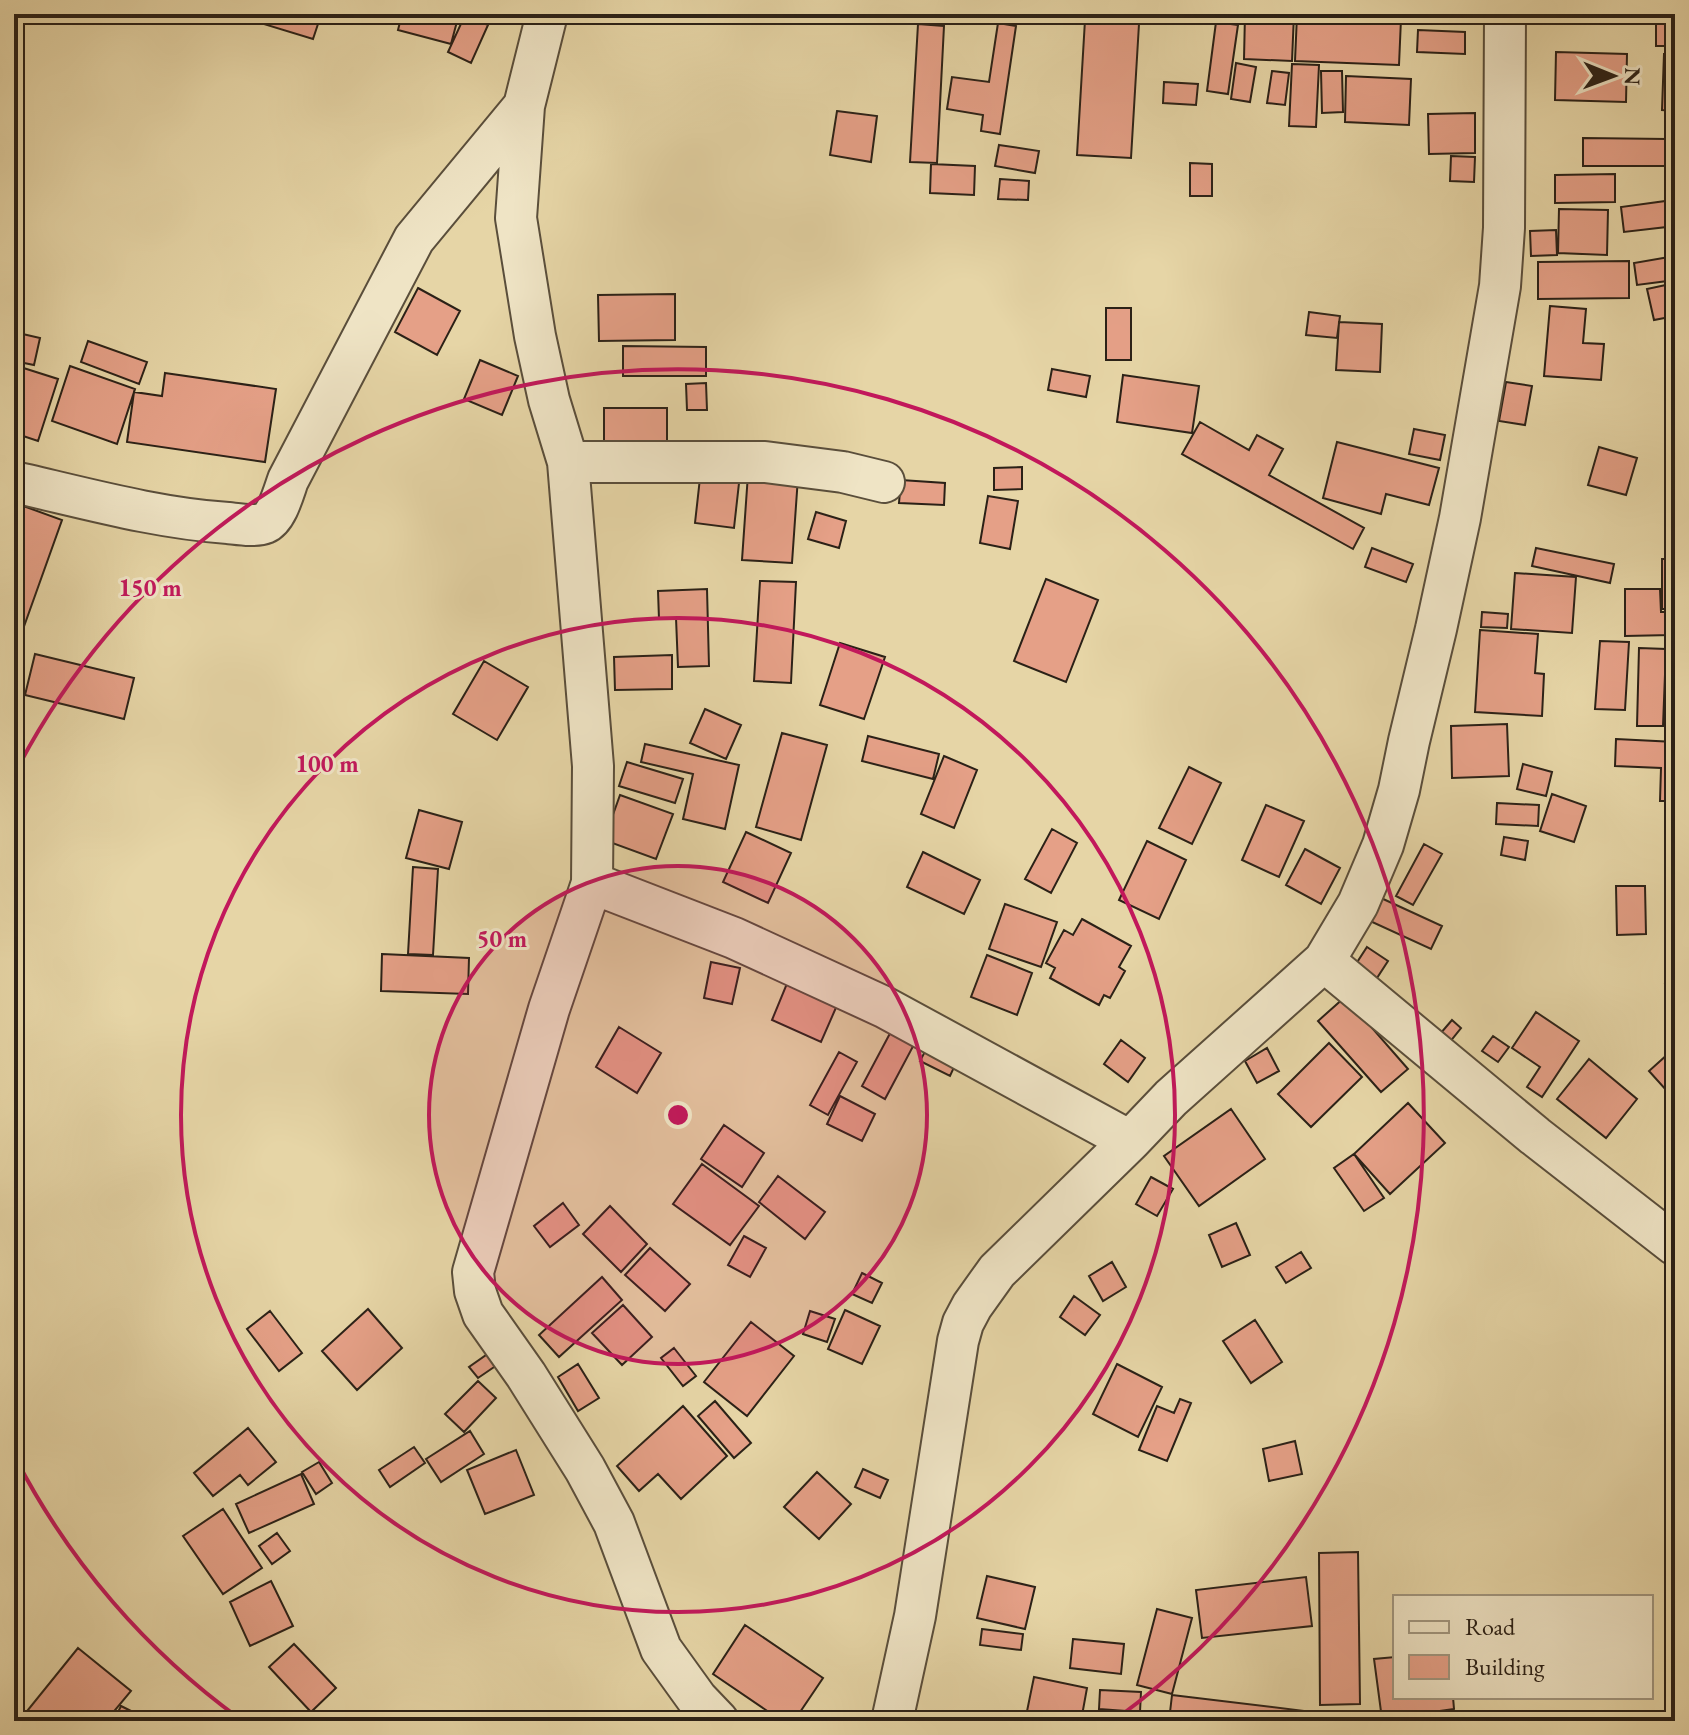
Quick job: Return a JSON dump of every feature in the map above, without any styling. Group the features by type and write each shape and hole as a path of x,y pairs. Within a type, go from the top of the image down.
{"street":[{"path":"547,14 524,106 516,218 538,349 549,400 568,462 593,766 592,883 549,1009 473,1272 475,1291 483,1314 585,1469 614,1523 661,1649 697,1699 718,1721"},
{"path":"892,1721 915,1616 956,1356 963,1323 972,1306 997,1271 1171,1098 1324,961 1358,904 1383,845 1460,518 1500,286 1504,228 1505,14"},
{"path":"14,482 154,515 249,525 265,523 279,504 288,480 414,239 524,106"},
{"path":"568,462 765,462 843,472 884,482"},
{"path":"592,883 734,938 884,1007 1130,1141"},
{"path":"1324,961 1535,1136 1675,1245"}],"building":[{"path":"245,14 286,14 318,24 313,39 244,18"},
{"path":"402,14 459,14 451,44 398,30"},
{"path":"1245,14 1294,14 1292,61 1244,59"},
{"path":"1656,14 1675,14 1675,46 1656,46"},
{"path":"465,15 488,25 471,63 448,52"},
{"path":"1297,15 1401,19 1399,65 1295,61"},
{"path":"1085,20 1139,24 1131,158 1077,155"},
{"path":"1216,22 1238,25 1228,94 1207,91"},
{"path":"998,23 1016,26 1000,134 981,131 983,115 947,109 952,77 989,82"},
{"path":"918,24 944,26 937,163 910,162"},
{"path":"1418,30 1465,32 1465,54 1417,52"},
{"path":"1556,52 1627,54 1626,102 1555,100"},
{"path":"1664,54 1675,54 1675,111 1662,110"},
{"path":"1236,63 1256,67 1250,102 1231,99"},
{"path":"1292,64 1319,65 1316,127 1289,126"},
{"path":"1272,71 1289,73 1285,105 1267,103"},
{"path":"1321,71 1342,71 1343,112 1322,113"},
{"path":"1346,76 1411,79 1409,125 1345,122"},
{"path":"1164,82 1198,84 1196,105 1163,103"},
{"path":"837,111 877,116 871,162 830,155"},
{"path":"1475,113 1475,153 1429,154 1428,114"},
{"path":"1583,138 1667,139 1667,166 1583,166"},
{"path":"999,145 1039,151 1035,173 995,166"},
{"path":"1451,156 1475,157 1474,182 1450,181"},
{"path":"1190,163 1212,164 1212,196 1190,196"},
{"path":"931,164 975,166 974,195 930,193"},
{"path":"1615,174 1615,202 1555,203 1555,175"},
{"path":"1000,179 1029,181 1028,200 998,199"},
{"path":"1673,200 1675,226 1624,232 1621,207"},
{"path":"1559,209 1608,210 1607,255 1558,253"},
{"path":"1556,230 1557,255 1531,256 1530,231"},
{"path":"1675,256 1675,280 1637,285 1634,263"},
{"path":"1629,261 1629,298 1538,299 1538,262"},
{"path":"1675,283 1675,316 1654,320 1647,289"},
{"path":"418,288 460,311 437,355 395,332"},
{"path":"675,294 675,340 599,341 598,295"},
{"path":"1550,306 1586,309 1583,343 1604,344 1601,380 1544,376"},
{"path":"1106,308 1131,308 1131,360 1106,360"},
{"path":"1309,312 1340,316 1337,338 1306,335"},
{"path":"1339,322 1382,324 1380,372 1336,370"},
{"path":"14,332 40,338 34,365 14,361"},
{"path":"88,341 147,362 139,384 81,362"},
{"path":"623,346 706,347 706,376 623,376"},
{"path":"480,360 518,376 502,415 464,399"},
{"path":"14,365 58,379 38,441 14,433"},
{"path":"70,366 135,389 117,444 52,421"},
{"path":"1052,369 1090,376 1086,397 1048,390"},
{"path":"165,373 276,389 265,462 127,442 134,392 162,396"},
{"path":"1123,375 1199,386 1192,433 1117,422"},
{"path":"1506,382 1532,386 1525,425 1499,421"},
{"path":"706,383 707,410 687,410 686,384"},
{"path":"604,408 667,408 667,442 604,442"},
{"path":"1200,422 1249,450 1257,435 1283,449 1269,475 1364,528 1353,549 1182,454"},
{"path":"1414,429 1445,435 1440,460 1409,454"},
{"path":"1337,442 1439,468 1429,505 1386,494 1381,514 1323,498"},
{"path":"1599,447 1637,458 1626,495 1588,485"},
{"path":"1022,467 1022,489 994,490 994,468"},
{"path":"701,469 740,474 734,528 695,523"},
{"path":"748,474 798,477 792,563 742,560"},
{"path":"901,480 945,483 944,505 899,503"},
{"path":"988,496 1018,501 1010,549 980,543"},
{"path":"15,503 62,520 17,646 14,645"},
{"path":"816,512 846,521 839,548 808,539"},
{"path":"1372,548 1413,564 1406,582 1365,567"},
{"path":"1536,548 1614,564 1610,583 1532,566"},
{"path":"1662,559 1675,559 1675,609 1662,609"},
{"path":"1515,573 1576,577 1572,633 1511,629"},
{"path":"1046,579 1098,600 1066,682 1014,661"},
{"path":"760,581 796,582 791,683 754,681"},
{"path":"707,589 709,666 678,667 676,618 659,619 658,591"},
{"path":"1625,589 1660,589 1661,612 1670,612 1671,635 1625,636"},
{"path":"1482,612 1508,614 1507,628 1481,627"},
{"path":"1480,630 1538,634 1535,673 1544,674 1542,716 1475,712"},
{"path":"1600,641 1629,642 1625,710 1595,709"},
{"path":"840,643 885,657 864,719 820,705"},
{"path":"1639,648 1666,649 1663,726 1637,726"},
{"path":"35,654 134,678 124,719 25,695"},
{"path":"672,655 672,689 615,690 614,657"},
{"path":"1670,657 1675,657 1675,716 1671,716"},
{"path":"484,661 528,687 497,740 453,714"},
{"path":"705,709 741,725 726,759 690,743"},
{"path":"1507,724 1509,776 1452,778 1451,726"},
{"path":"782,733 827,745 801,840 756,827"},
{"path":"868,736 939,754 933,779 862,761"},
{"path":"1616,739 1675,742 1675,801 1660,801 1661,768 1615,766"},
{"path":"645,744 739,765 725,829 683,819 693,774 641,762"},
{"path":"944,756 977,770 954,828 921,814"},
{"path":"627,762 683,779 675,803 619,786"},
{"path":"1523,764 1552,772 1546,796 1517,789"},
{"path":"1189,767 1221,783 1192,844 1159,828"},
{"path":"1552,794 1586,806 1574,842 1540,831"},
{"path":"620,795 673,814 656,859 604,840"},
{"path":"1497,803 1539,805 1538,826 1496,824"},
{"path":"1266,805 1304,821 1279,877 1242,860"},
{"path":"419,810 462,822 449,869 406,858"},
{"path":"1052,829 1077,843 1051,893 1025,879"},
{"path":"746,832 791,853 768,903 723,882"},
{"path":"1504,837 1528,841 1525,860 1501,855"},
{"path":"1147,841 1186,860 1159,919 1119,900"},
{"path":"1424,844 1442,854 1413,905 1396,896"},
{"path":"1305,849 1340,868 1321,904 1286,885"},
{"path":"923,852 980,880 964,914 907,887"},
{"path":"413,867 438,869 433,955 408,954"},
{"path":"1616,886 1645,886 1646,934 1617,935"},
{"path":"1381,898 1442,926 1431,949 1370,921"},
{"path":"1005,904 1057,922 1041,967 989,949"},
{"path":"1082,919 1131,946 1119,967 1125,971 1110,998 1104,995 1099,1005 1050,978 1055,968 1046,963 1064,930 1073,935"},
{"path":"1367,947 1388,961 1375,981 1354,967"},
{"path":"382,954 469,958 468,994 381,991"},
{"path":"987,955 1032,973 1017,1015 971,997"},
{"path":"1669,960 1675,961 1675,985 1665,983"},
{"path":"711,962 740,968 732,1004 704,998"},
{"path":"788,981 838,1003 821,1042 772,1020"},
{"path":"1345,997 1408,1069 1381,1092 1318,1021"},
{"path":"1536,1012 1579,1041 1542,1097 1527,1087 1540,1067 1512,1048"},
{"path":"1452,1020 1461,1028 1449,1043 1440,1034"},
{"path":"895,1024 918,1037 885,1099 862,1086"},
{"path":"619,1027 661,1053 637,1093 596,1067"},
{"path":"1493,1036 1509,1047 1498,1062 1482,1051"},
{"path":"932,1038 961,1052 950,1076 920,1061"},
{"path":"1121,1040 1145,1058 1128,1082 1104,1064"},
{"path":"1329,1043 1362,1077 1311,1127 1278,1094"},
{"path":"1267,1048 1279,1071 1257,1083 1245,1061"},
{"path":"839,1052 857,1062 828,1115 810,1105"},
{"path":"1668,1054 1675,1061 1675,1100 1649,1071"},
{"path":"1589,1059 1637,1099 1606,1138 1557,1099"},
{"path":"840,1096 875,1114 862,1141 827,1124"},
{"path":"1408,1103 1445,1143 1390,1194 1354,1154"},
{"path":"1231,1109 1265,1159 1199,1206 1164,1156"},
{"path":"724,1125 764,1153 742,1187 701,1159"},
{"path":"1354,1154 1384,1198 1364,1211 1334,1168"},
{"path":"702,1164 759,1206 730,1245 673,1204"},
{"path":"778,1176 825,1212 805,1239 759,1202"},
{"path":"1151,1177 1173,1189 1157,1216 1136,1204"},
{"path":"563,1203 579,1225 550,1247 534,1226"},
{"path":"610,1206 647,1244 621,1272 583,1234"},
{"path":"1236,1223 1250,1255 1222,1267 1209,1235"},
{"path":"744,1236 766,1248 750,1277 728,1265"},
{"path":"650,1248 690,1284 665,1311 625,1275"},
{"path":"1301,1252 1311,1268 1286,1283 1276,1267"},
{"path":"1112,1262 1126,1287 1103,1301 1089,1276"},
{"path":"862,1273 882,1283 872,1303 852,1294"},
{"path":"602,1277 622,1300 559,1357 539,1335"},
{"path":"1074,1296 1100,1315 1085,1335 1060,1317"},
{"path":"623,1305 652,1337 622,1365 592,1333"},
{"path":"368,1309 402,1348 357,1390 322,1351"},
{"path":"845,1310 880,1326 862,1364 828,1349"},
{"path":"270,1311 302,1353 279,1371 247,1329"},
{"path":"810,1311 835,1319 827,1342 803,1334"},
{"path":"1255,1320 1282,1362 1251,1383 1223,1341"},
{"path":"751,1322 794,1356 747,1416 704,1382"},
{"path":"674,1348 696,1376 683,1386 661,1358"},
{"path":"489,1353 497,1365 478,1378 469,1367"},
{"path":"578,1364 599,1398 578,1411 558,1377"},
{"path":"1117,1364 1162,1387 1138,1437 1093,1414"},
{"path":"478,1381 496,1398 464,1432 445,1414"},
{"path":"1180,1399 1191,1403 1167,1461 1139,1450 1157,1406 1174,1413"},
{"path":"715,1401 751,1443 734,1458 698,1416"},
{"path":"683,1406 727,1456 681,1499 658,1474 639,1491 617,1466"},
{"path":"248,1428 276,1462 248,1485 240,1475 213,1496 194,1473"},
{"path":"470,1431 484,1454 441,1482 426,1459"},
{"path":"1295,1441 1302,1474 1269,1481 1263,1449"},
{"path":"414,1447 425,1463 390,1487 379,1470"},
{"path":"516,1450 534,1495 485,1514 467,1470"},
{"path":"319,1462 332,1483 316,1494 302,1472"},
{"path":"863,1469 888,1480 880,1498 855,1487"},
{"path":"817,1472 851,1504 819,1539 784,1507"},
{"path":"301,1474 314,1504 249,1533 236,1504"},
{"path":"223,1509 262,1568 223,1594 183,1536"},
{"path":"277,1533 290,1551 272,1564 259,1546"},
{"path":"1358,1552 1360,1704 1320,1705 1319,1553"},
{"path":"987,1576 1035,1587 1025,1629 977,1618"},
{"path":"1306,1577 1312,1626 1202,1638 1196,1590"},
{"path":"271,1581 293,1626 250,1646 230,1602"},
{"path":"1157,1609 1192,1618 1172,1694 1137,1685"},
{"path":"745,1625 823,1678 794,1721 782,1721 713,1674"},
{"path":"982,1629 1023,1634 1021,1650 980,1645"},
{"path":"1073,1639 1124,1644 1121,1674 1070,1668"},
{"path":"294,1644 336,1688 311,1712 269,1667"},
{"path":"78,1648 131,1691 106,1721 19,1721"},
{"path":"1393,1657 1393,1699 1453,1699 1454,1709 1382,1719 1374,1659"},
{"path":"1034,1677 1087,1688 1081,1721 1025,1721"},
{"path":"1100,1690 1141,1692 1140,1712 1099,1709"},
{"path":"1172,1695 1321,1713 1320,1721 1169,1721"},
{"path":"121,1706 151,1721 126,1721 116,1716"}]}
